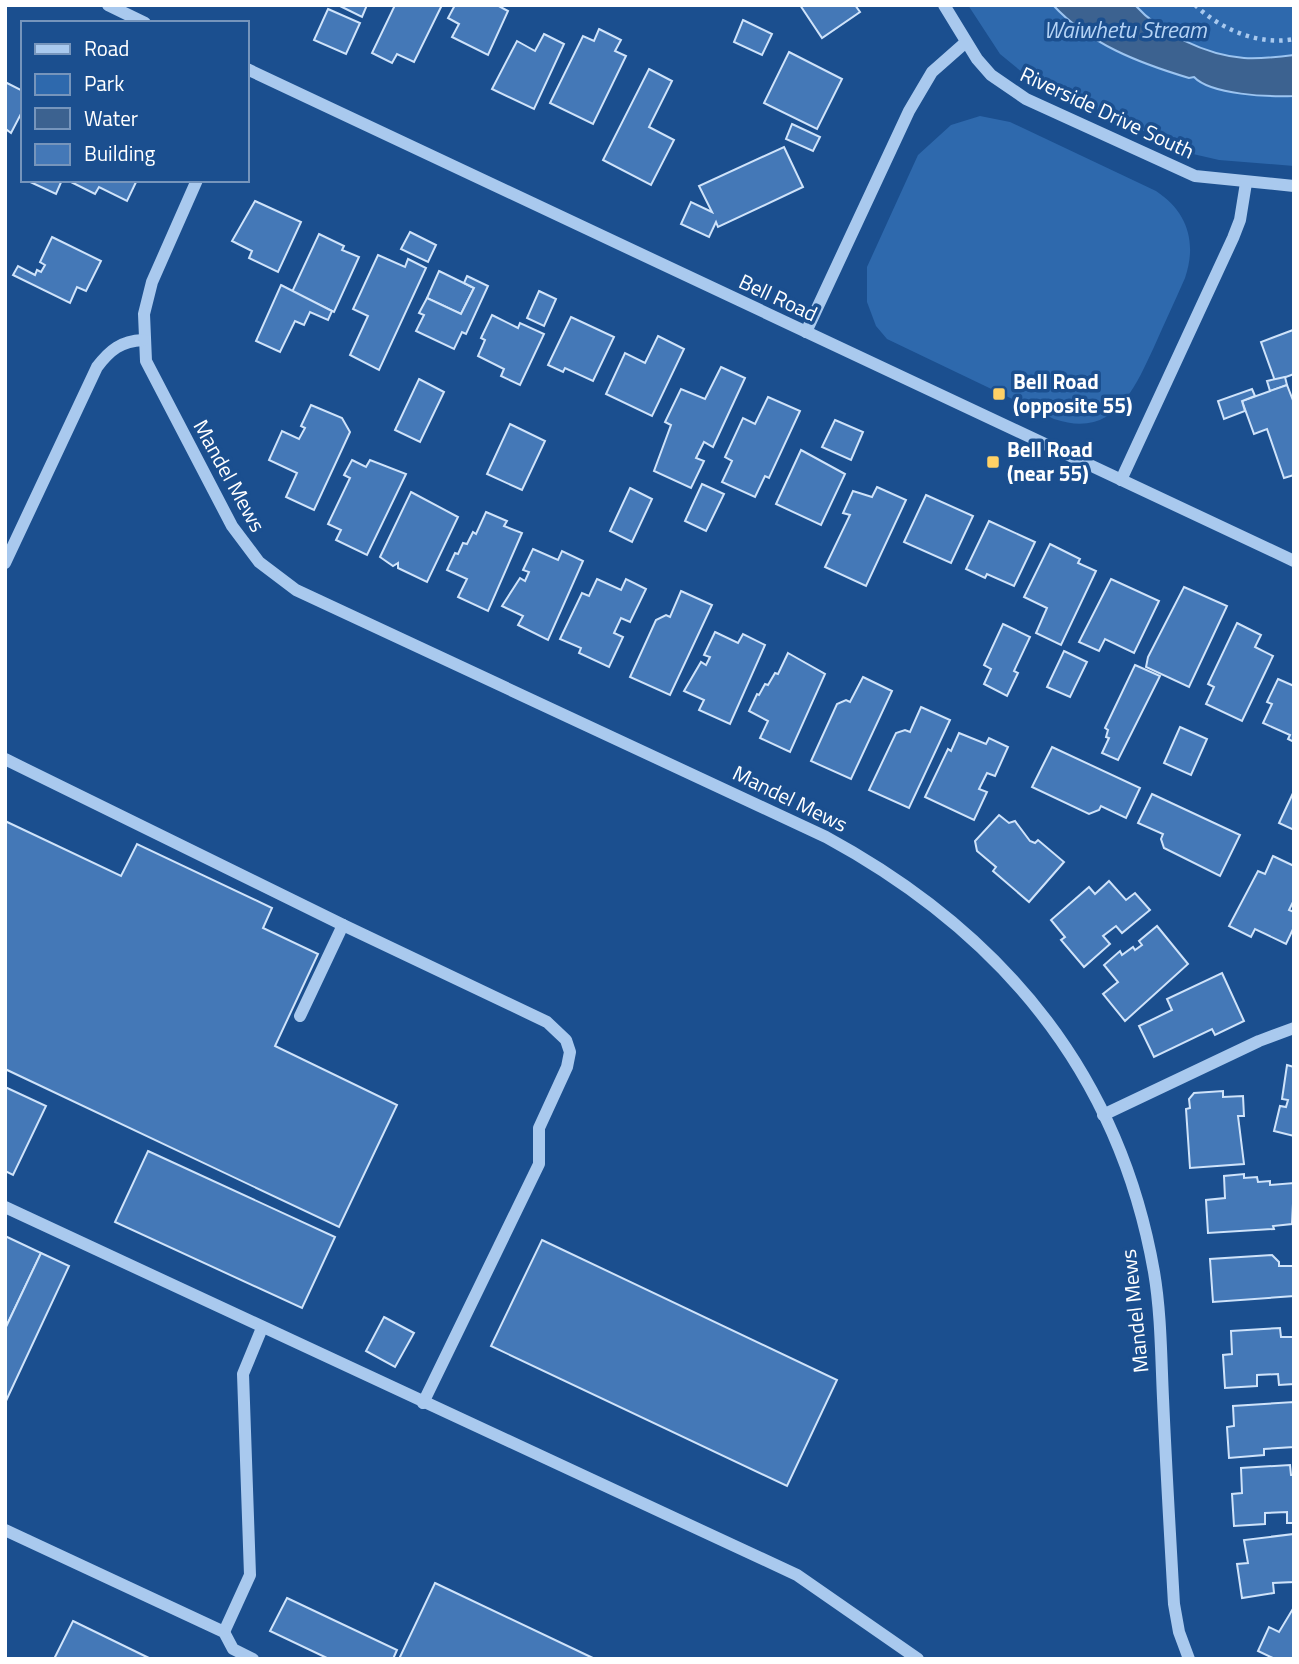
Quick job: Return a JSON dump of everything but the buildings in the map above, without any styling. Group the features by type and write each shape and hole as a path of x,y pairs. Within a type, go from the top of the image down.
{"street":[{"path":"108,5 141,21"},
{"name":"Riverside Drive South","path":"944,5 991,75 1026,99 1195,176 1294,186"},
{"path":"806,332 915,100 943,60 967,42"},
{"name":"Bell Road","path":"248,71 1294,561"},
{"name":"Mandel Mews","path":"196,182 152,282 144,314 143,340 146,361 154,381 232,526 259,562 296,590 826,837 870,861 960,926 1003,967 1045,1016 1069,1051 1102,1115 1136,1198 1154,1272 1174,1604 1179,1632 1189,1659"},
{"path":"1121,480 1233,238 1244,204 1246,183"},
{"path":"5,563 97,368 112,350 122,344 143,340"},
{"path":"5,759 547,1022 566,1040 570,1052 567,1067 539,1128 539,1164 423,1403"},
{"path":"300,1016 343,925"},
{"path":"1102,1115 1259,1041 1294,1028"},
{"path":"5,1207 797,1575 918,1659"},
{"path":"224,1632 250,1575 243,1374 262,1328"},
{"path":"5,1530 224,1632 233,1649 253,1659"}],"path":[{"path":"1195,5 1207,17 1257,39 1294,39"}],"green space":[{"path":"968,5 1053,5 1067,19 1099,42 1152,65 1193,77 1211,87 1224,90 1254,95 1294,96 1294,166 1219,160 1193,154 1028,77 1000,54"},
{"path":"1135,5 1294,5 1294,55 1250,58 1215,52 1170,33"},
{"path":"980,116 1010,122 1156,191 1176,209 1187,229 1190,253 1185,278 1138,380 1118,407 1106,417 1092,423 1054,419 887,339 876,326 867,302 867,267 918,155 951,125"}],"water":[{"name":"Waiwhetu Stream","path":"1053,5 1135,5 1170,33 1214,52 1250,58 1294,55 1294,96 1256,95 1213,88 1194,77 1189,78 1133,59 1082,31"}],"place":[{"name":"Bell Road (opposite 55)","path":"999,394"},
{"name":"Bell Road (near 55)","path":"993,462"}]}
